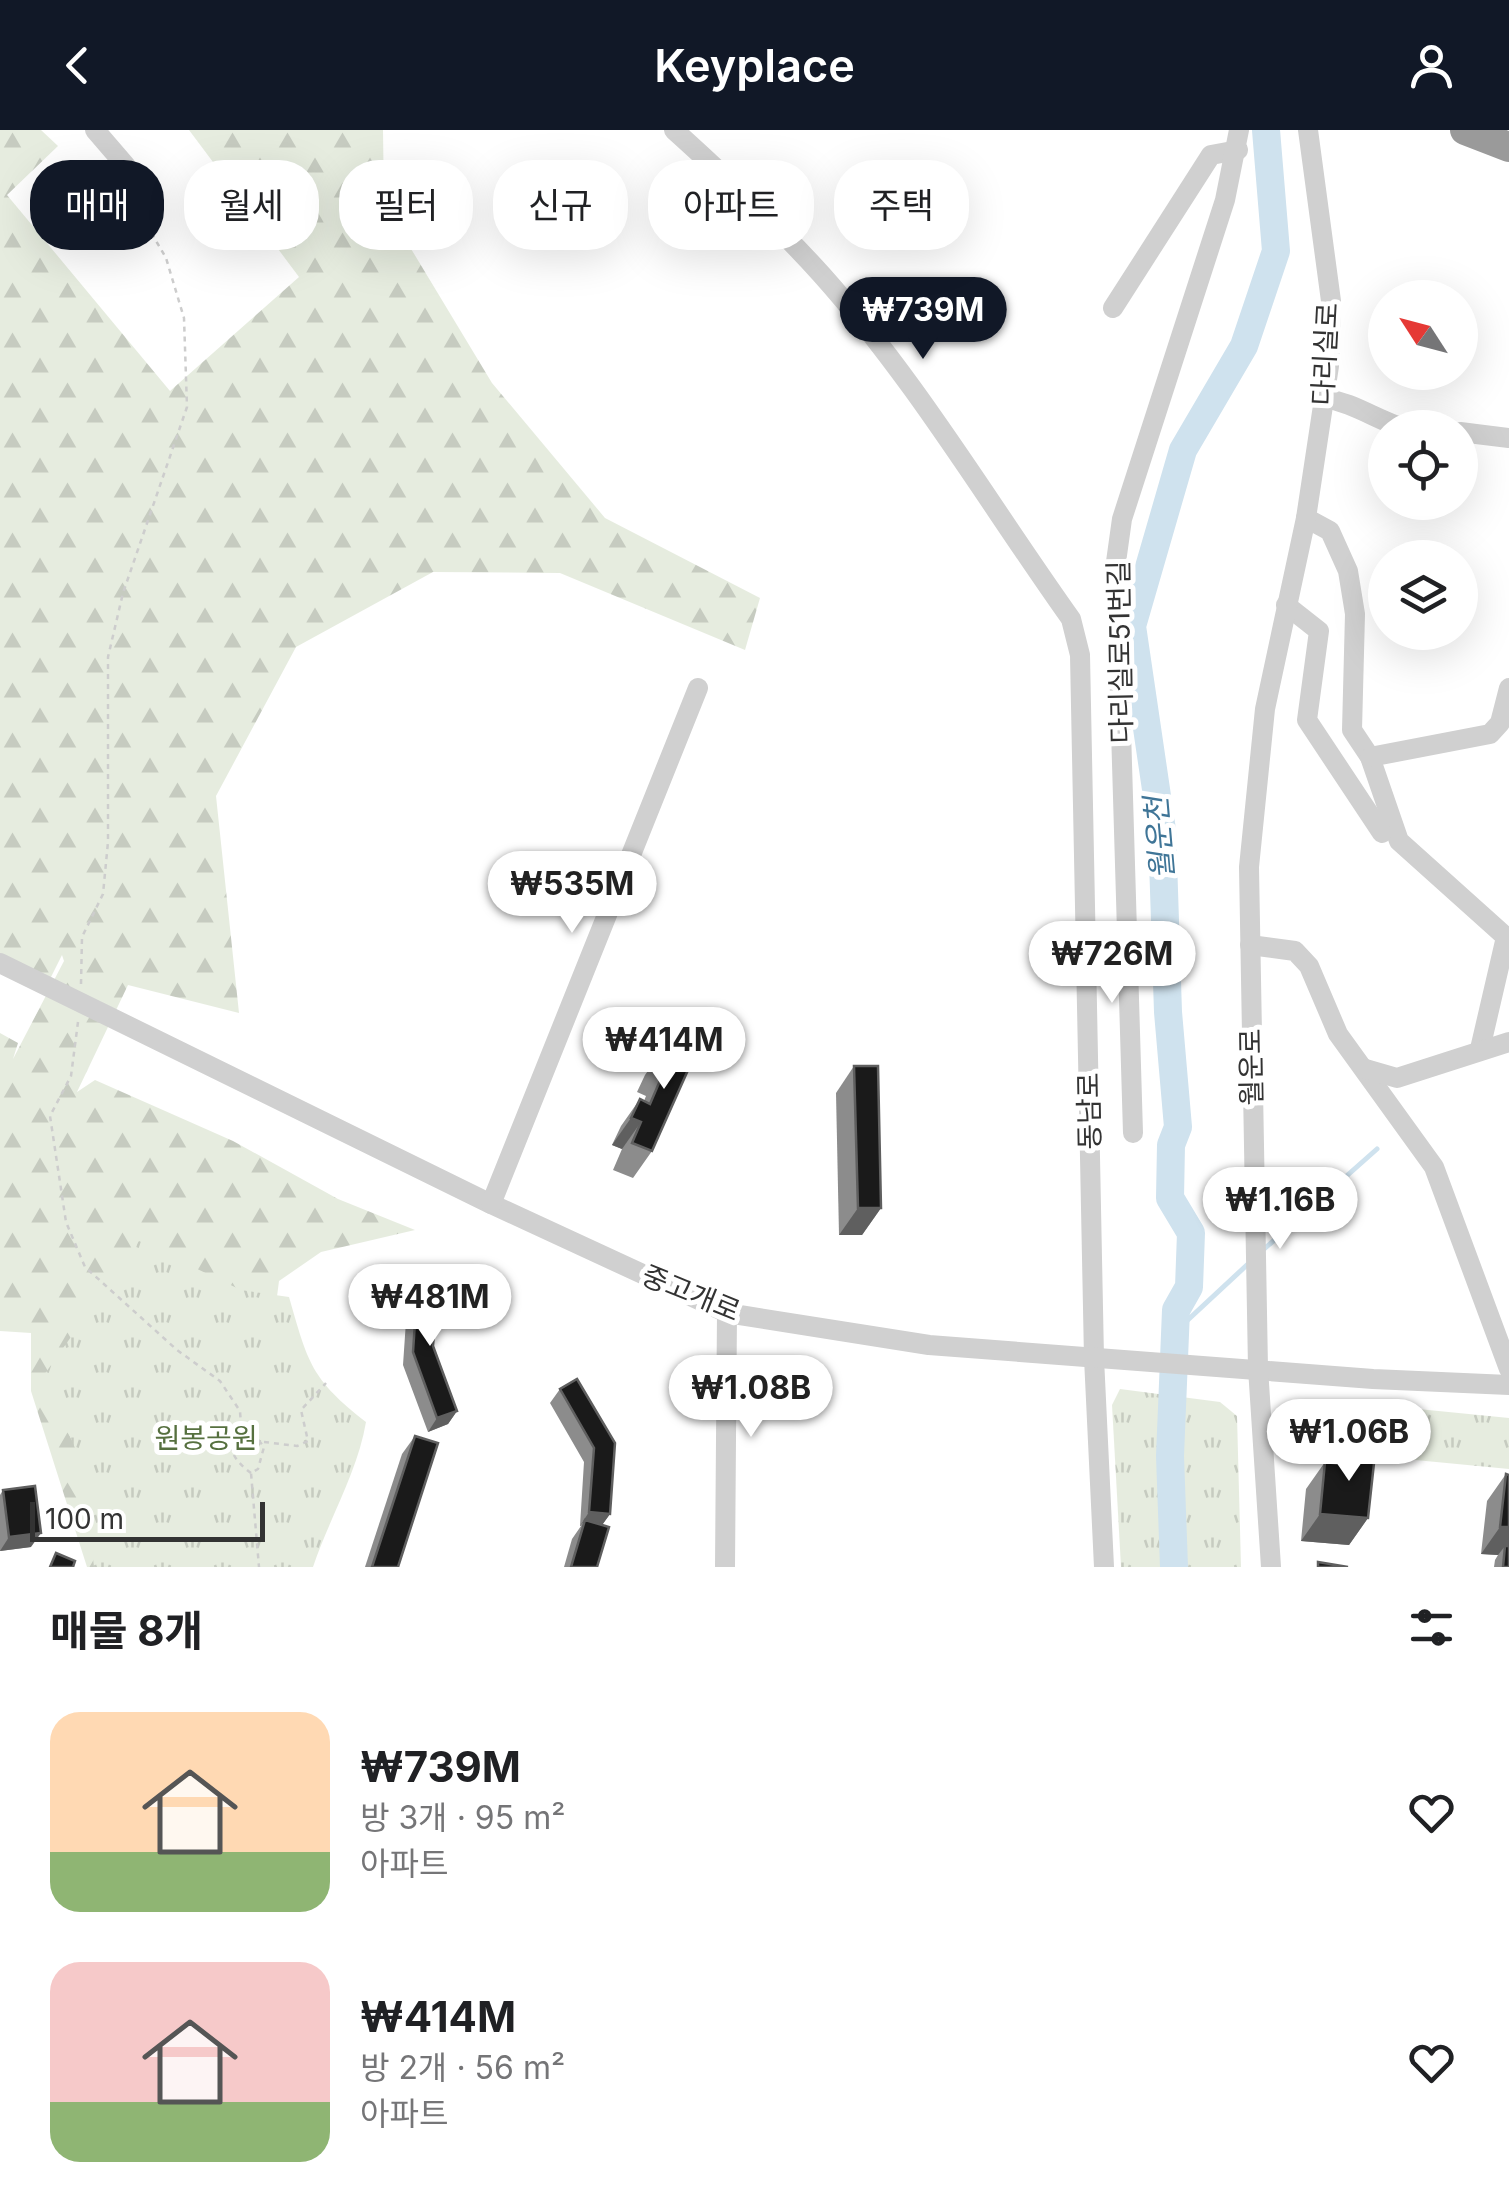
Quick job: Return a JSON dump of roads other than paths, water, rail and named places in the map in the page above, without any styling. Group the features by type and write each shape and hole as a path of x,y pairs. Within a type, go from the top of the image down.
{"highway":[{"path":"1464,130 1509,147"}],"street":[{"path":"95,130 121,160"},
{"name":"동남로","path":"674,130 764,213 877,342 1071,620 1080,655 1094,1358 1104,1567"},
{"name":"다리실로","path":"1249,867 1264,710 1306,518 1324,398 1331,301 1313,192 1308,130"},
{"path":"1113,308 1210,156 1238,140"},
{"name":"다리실로51번길","path":"1133,1133 1116,562 1122,519 1238,140"},
{"path":"1324,398 1368,411"},
{"path":"1478,434 1509,438"},
{"path":"1306,518 1330,531 1348,571 1355,614 1352,730 1370,757 1398,841 1506,937 1480,1050"},
{"path":"1286,605 1319,631 1307,720 1382,833"},
{"path":"491,1204 698,688"},
{"path":"1370,757 1490,734 1500,724 1509,688"},
{"name":"월운로","path":"1249,867 1258,1368 1271,1567"},
{"path":"1250,945 1295,950 1310,966 1338,1034 1434,1167 1509,1369"},
{"name":"중고개로","path":"0,963 491,1204 727,1313 929,1345 1509,1385"},
{"path":"1366,1069 1397,1078 1509,1042"},
{"path":"726,1567 727,1313"}],"waterway":[{"name":"월운천","path":"1174,1567 1170,1456 1176,1310 1189,1287 1191,1233 1170,1198 1171,1145 1178,1127 1168,1012 1162,830 1132,626 1183,450 1244,346 1276,251 1266,130"},
{"path":"1263,1250 1377,1149"},
{"path":"1177,1330 1248,1264"}],"park label":[{"name":"원봉공원","path":"206,1438"}]}
